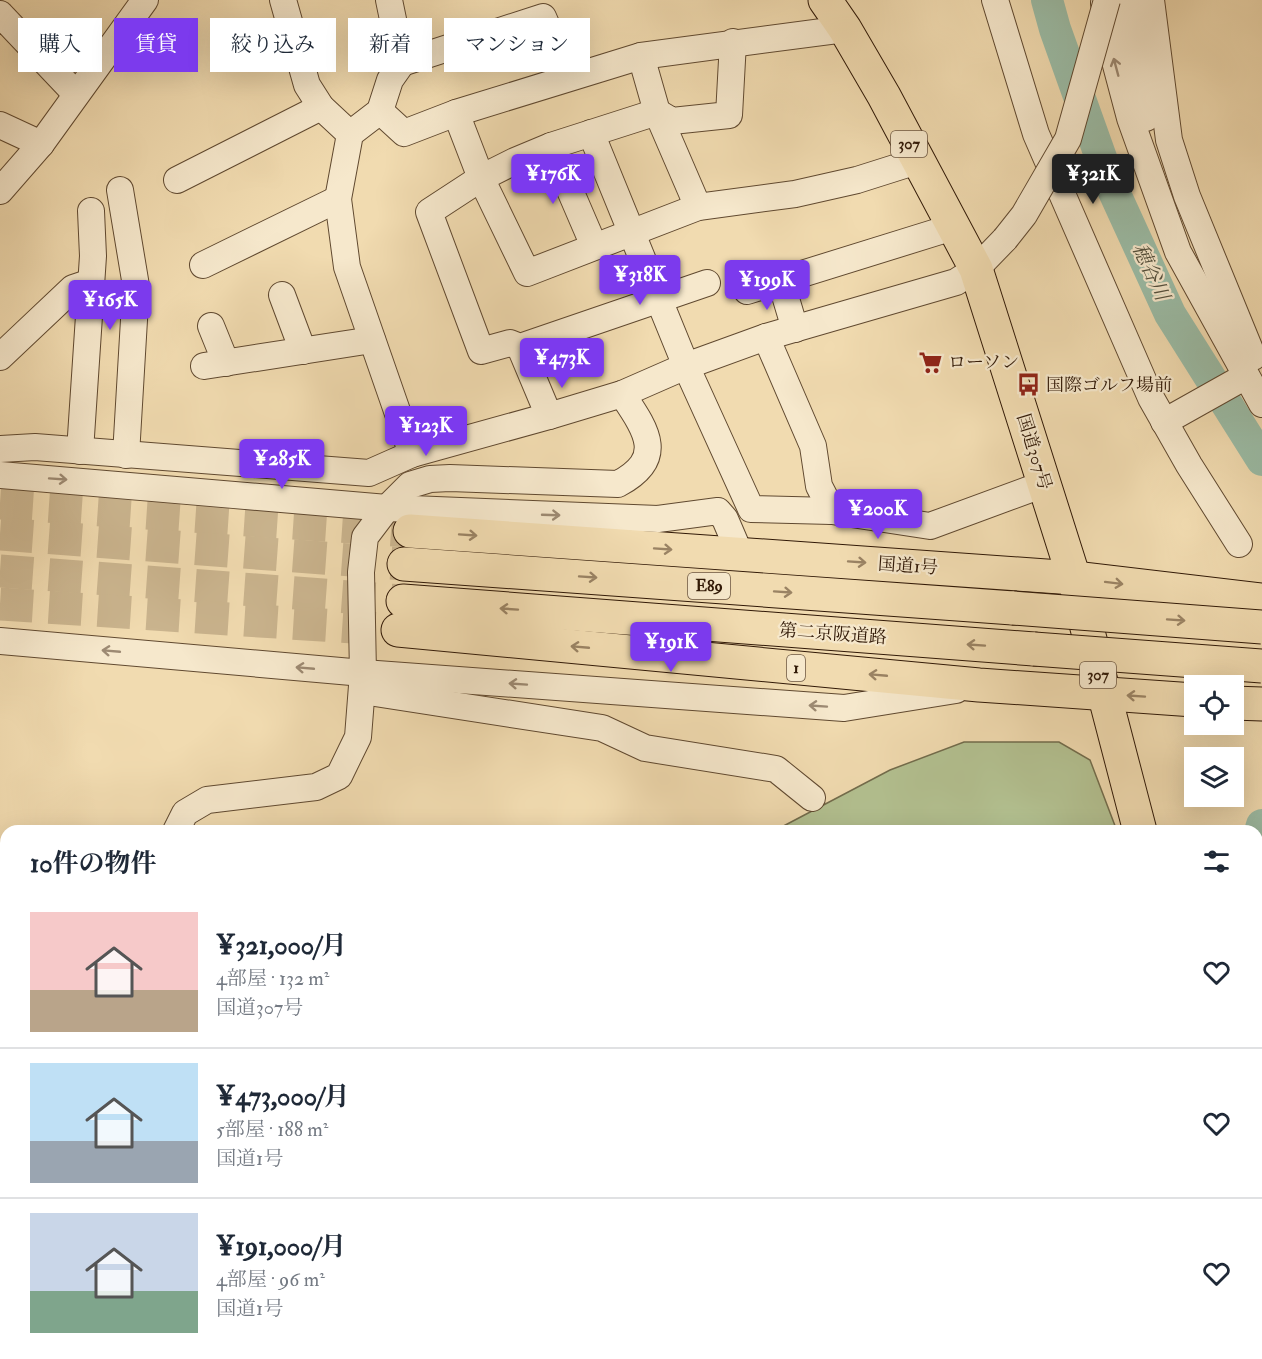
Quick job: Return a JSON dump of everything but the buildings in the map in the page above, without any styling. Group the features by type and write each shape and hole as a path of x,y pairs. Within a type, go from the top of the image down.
{"highway":[{"name":"国道307号","path":"825,0 845,29 976,269 1074,578 1138,825"},
{"name":"国道1号","path":"410,531 1074,578 1262,600"},
{"name":"E89","path":"404,564 1262,627"},
{"name":"1","path":"401,616 979,685 1184,699"},
{"name":"第二京阪道路","path":"401,616 1034,649 1262,666"}],"street":[{"path":"0,191 41,144 145,0"},
{"path":"283,0 307,85 321,107 350,134"},
{"path":"389,0 393,18"},
{"path":"995,0 1036,134 1164,422 1239,544"},
{"path":"0,449 35,447 369,473 412,454 622,394 686,366 766,337 956,282 976,269 1024,215 1068,139 1105,0"},
{"path":"1105,0 1113,54 1130,118 1178,252 1262,404"},
{"path":"1126,0 1148,125 1164,181 1213,317"},
{"path":"1151,0 1169,140 1187,196 1247,347 1246,377"},
{"path":"0,14 76,94"},
{"path":"432,53 543,17 569,77"},
{"path":"380,111 404,133 456,113 641,57 733,42 845,29"},
{"path":"708,283 520,347 510,343 481,351 429,212 481,178 552,146 657,112 672,121 729,115 733,42"},
{"path":"641,57 657,112 698,207"},
{"path":"396,72 390,80 380,111 350,134 338,199 347,267 412,454"},
{"path":"177,180 321,107"},
{"path":"456,113 481,178 526,273 630,231 698,207 795,194 857,180 917,161"},
{"path":"0,125 41,144"},
{"path":"591,134 630,231 661,298 686,366 752,509 832,512 930,525 1044,484"},
{"path":"552,146 594,246"},
{"path":"120,190 136,286 126,455"},
{"path":"203,265 338,199"},
{"path":"80,451 93,256 91,211"},
{"path":"747,291 953,227"},
{"path":"93,256 129,245"},
{"path":"0,357 73,288 91,282"},
{"path":"781,282 795,329"},
{"path":"282,295 303,351"},
{"path":"212,326 215,364 372,340"},
{"path":"766,337 813,446 819,486 832,512"},
{"path":"520,347 549,416"},
{"path":"1164,422 1246,377"},
{"path":"179,825 185,813 207,800 316,787 339,776 358,737 363,682 361,572 365,537 387,508 410,485 430,479 618,483 637,474 645,463 649,447 643,426 622,394"},
{"path":"0,475 387,508 658,519 717,511 725,519 740,554"},
{"path":"0,641 363,682 844,708 916,698 979,685"},
{"path":"363,682 602,728 645,748 776,769 812,798"}],"green space":[{"path":"964,742 1059,742 1090,760 1115,825 785,825 890,770"}],"waterway":[{"name":"穂谷川","path":"1047,0 1055,29 1110,183 1170,314 1262,460"}],"tunnel":[{"path":"0,503 410,531"},
{"path":"0,534 404,564"},
{"path":"0,571 403,601"},
{"path":"0,604 398,630"}],"place":[{"name":"ローソン","path":"930,362"},
{"name":"国際ゴルフ場前","path":"1028,385"}]}
